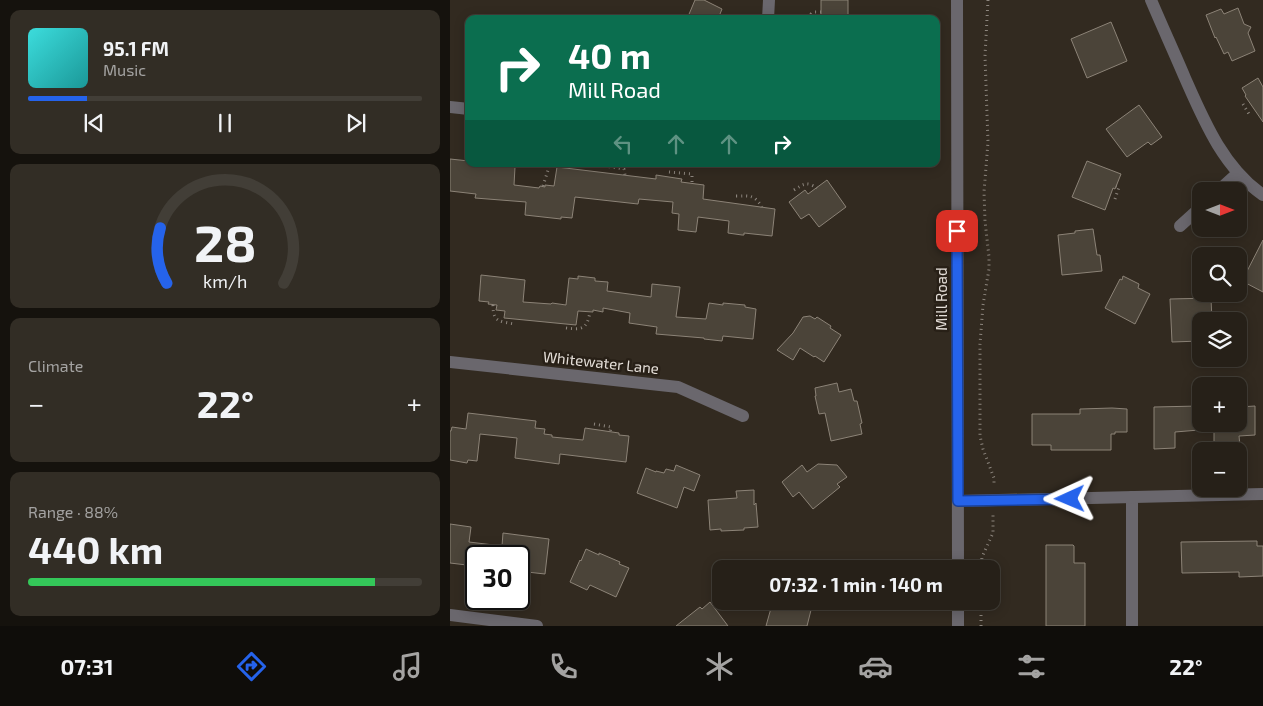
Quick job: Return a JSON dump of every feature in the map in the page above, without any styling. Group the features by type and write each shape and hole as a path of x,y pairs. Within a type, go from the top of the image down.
{"street":[{"path":"768,15 769,0"},
{"name":"Mill Road","path":"957,0 958,560"},
{"path":"1151,0 1217,145 1238,173 1263,196"},
{"path":"450,107 465,109"},
{"path":"1228,182 1238,173"},
{"path":"1180,226 1192,215"},
{"name":"Whitewater Lane","path":"450,362 678,387 743,416"},
{"path":"958,501 1263,494"},
{"path":"1132,497 1132,626"},
{"path":"958,610 958,626"},
{"path":"450,615 537,626"}],"path":[{"path":"988,0 985,56 988,142 984,192 989,269 982,306 980,436 994,478 994,487"},
{"path":"811,15 813,12 822,12"},
{"path":"1244,104 1249,114 1252,113"},
{"path":"543,186 549,167"},
{"path":"611,167 624,169 625,175"},
{"path":"669,172 692,174 692,186"},
{"path":"794,190 805,184 816,188"},
{"path":"1115,199 1119,187 1116,186"},
{"path":"736,196 756,198 762,207"},
{"path":"493,305 496,318 500,321 514,324"},
{"path":"566,328 584,328 590,312"},
{"path":"594,424 611,427 610,432"},
{"path":"982,560 993,533 993,511"},
{"path":"981,610 981,626"}],"building":[{"path":"695,0 704,0 722,9 720,15 689,15"},
{"path":"821,0 848,0 848,15 821,15"},
{"path":"1238,8 1244,24 1251,27 1248,33 1255,51 1232,61 1228,52 1224,54 1206,15 1221,9 1224,14"},
{"path":"1111,22 1127,61 1087,78 1071,39"},
{"path":"1258,78 1263,87 1263,122 1245,96 1242,88"},
{"path":"1139,105 1162,137 1151,145 1148,142 1127,157 1106,129"},
{"path":"450,159 465,161 465,167 515,167 514,185 539,188 540,186 545,187 545,185 554,186 557,167 656,179 656,175 682,179 681,182 704,185 703,199 775,209 772,236 744,233 742,235 728,233 729,221 698,217 696,232 678,230 679,214 672,213 673,202 639,199 638,204 575,197 572,218 561,217 561,219 525,215 526,202 475,198 476,194 450,191"},
{"path":"1087,161 1121,174 1115,189 1113,188 1105,210 1072,197"},
{"path":"827,180 846,207 819,227 809,214 801,219 789,202 805,190 808,194"},
{"path":"1093,229 1097,255 1100,255 1102,271 1062,275 1058,235"},
{"path":"1263,240 1263,292 1247,284 1247,271"},
{"path":"481,275 525,280 523,302 566,305 569,278 578,279 578,276 595,278 595,281 608,282 607,291 651,297 652,284 680,287 676,317 706,319 709,303 745,305 745,307 756,309 753,339 723,336 722,341 656,334 657,327 629,323 630,313 603,308 603,312 593,310 593,312 578,311 576,325 504,318 505,311 496,310 497,305 479,301"},
{"path":"1123,276 1139,284 1138,288 1150,294 1135,324 1105,308"},
{"path":"1192,298 1192,302 1211,302 1212,312 1192,312 1192,341 1172,342 1170,299"},
{"path":"810,316 815,319 817,317 841,335 824,362 800,348 793,360 777,350 793,333 803,317"},
{"path":"837,383 839,392 851,389 854,401 857,401 862,423 860,424 862,434 831,441 825,413 819,414 815,388"},
{"path":"1192,406 1192,431 1175,432 1175,448 1154,449 1154,407"},
{"path":"1247,406 1255,406 1255,435 1239,436 1240,442 1214,442 1214,432 1247,432"},
{"path":"1080,409 1127,409 1127,432 1111,434 1111,450 1051,450 1051,445 1032,445 1032,414 1080,414"},
{"path":"468,413 536,421 535,428 545,429 544,434 552,435 552,437 583,440 585,428 629,436 626,462 560,454 559,464 515,458 517,438 480,434 477,461 468,460 467,463 450,460 450,431 452,427 466,429"},
{"path":"818,464 837,465 847,477 837,484 840,487 813,509 799,492 793,497 782,482 802,465 807,472"},
{"path":"676,465 700,475 694,491 684,487 677,508 637,493 646,468 664,473 666,469 674,471"},
{"path":"754,490 754,505 756,503 758,527 744,528 744,530 710,530 708,500 737,498 736,491"},
{"path":"450,524 471,527 469,542 494,545 465,545 465,565 450,563"},
{"path":"503,533 549,539 545,574 530,572 530,545 502,545"},
{"path":"1257,541 1257,546 1263,546 1263,576 1239,577 1239,572 1182,573 1181,542"},
{"path":"1046,545 1073,545 1074,563 1085,563 1085,626 1046,626"},
{"path":"586,549 620,562 619,564 629,568 616,597 590,585 587,590 570,582"},
{"path":"710,602 712,610 716,610 728,626 676,626 700,607 702,609"},
{"path":"770,610 811,610 807,626 766,626"}],"route":[{"path":"957,231 958,501 1070,499"}]}
